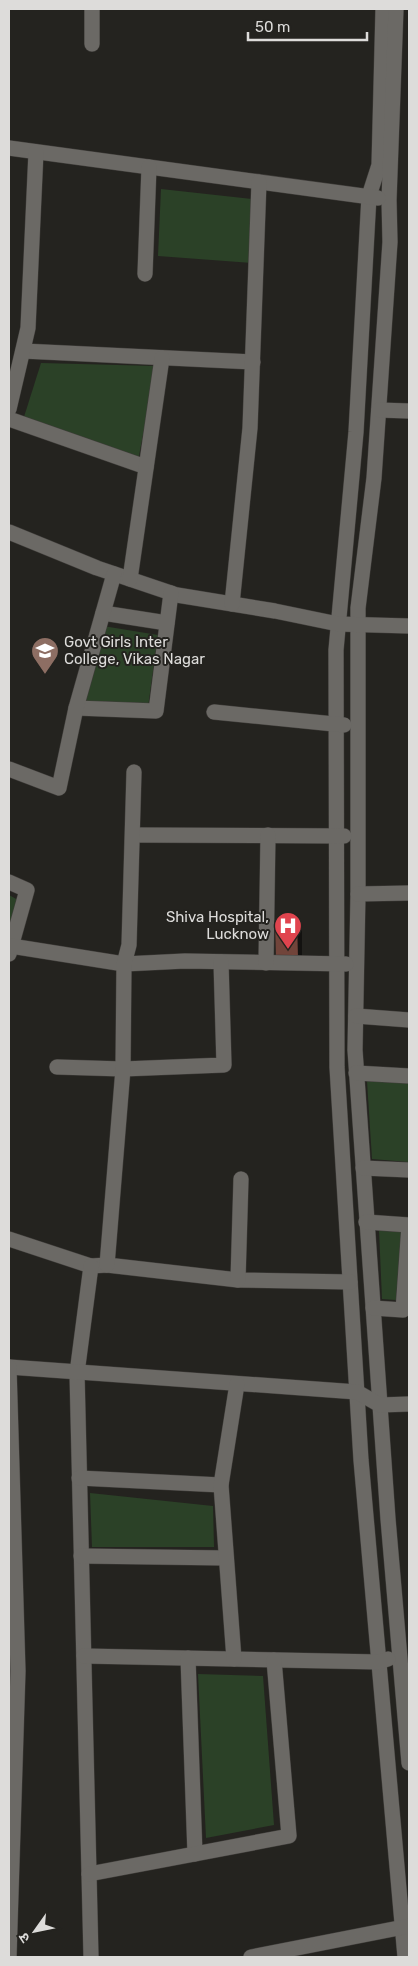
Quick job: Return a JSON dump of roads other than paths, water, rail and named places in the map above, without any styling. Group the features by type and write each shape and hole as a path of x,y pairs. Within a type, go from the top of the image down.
{"street":[{"path":"92,9 92,44"},
{"path":"383,9 379,165 370,196 356,432 338,624 336,725 337,1067 357,1392 379,1662 406,1926 405,1957"},
{"path":"396,9 390,242 374,478 358,625 358,965 356,1073 380,1405 405,1655 409,1763"},
{"path":"9,148 390,200"},
{"path":"9,410 28,328 36,152"},
{"path":"145,274 149,167"},
{"path":"232,604 250,428 259,182"},
{"path":"23,351 253,362"},
{"path":"130,579 162,358"},
{"path":"379,410 409,411"},
{"path":"9,420 146,467"},
{"path":"9,532 114,574 171,593 338,624 409,626"},
{"path":"9,769 59,788 76,708 114,574"},
{"path":"76,708 156,711 171,593"},
{"path":"103,613 167,623"},
{"path":"214,712 358,727"},
{"path":"107,1265 123,1069 124,964 129,946 134,772"},
{"path":"133,835 358,836"},
{"path":"266,963 268,835"},
{"path":"9,882 27,890 10,951 124,964 221,962 358,965"},
{"path":"358,894 409,893"},
{"path":"57,1066 123,1069 224,1065 221,962"},
{"path":"356,1016 409,1020"},
{"path":"356,1073 409,1076"},
{"path":"363,1168 409,1170"},
{"path":"238,1280 241,1179"},
{"path":"366,1222 409,1225 403,1310 373,1308"},
{"path":"9,1239 91,1266 107,1265 238,1280 350,1282"},
{"path":"91,1266 77,1373 91,1957"},
{"path":"9,1957 13,1671 9,1367 357,1392 380,1405 409,1404"},
{"path":"234,1659 220,1485 237,1384"},
{"path":"79,1478 220,1485"},
{"path":"81,1556 226,1558"},
{"path":"84,1656 379,1662 405,1655"},
{"path":"188,1658 195,1854"},
{"path":"89,1874 289,1836 274,1660"},
{"path":"251,1957 291,1953 406,1926"}],"place":[{"name":"Govt Girls Inter College, Vikas Nagar","path":"45,675"},
{"name":"Shiva Hospital, Lucknow","path":"288,950"}]}
